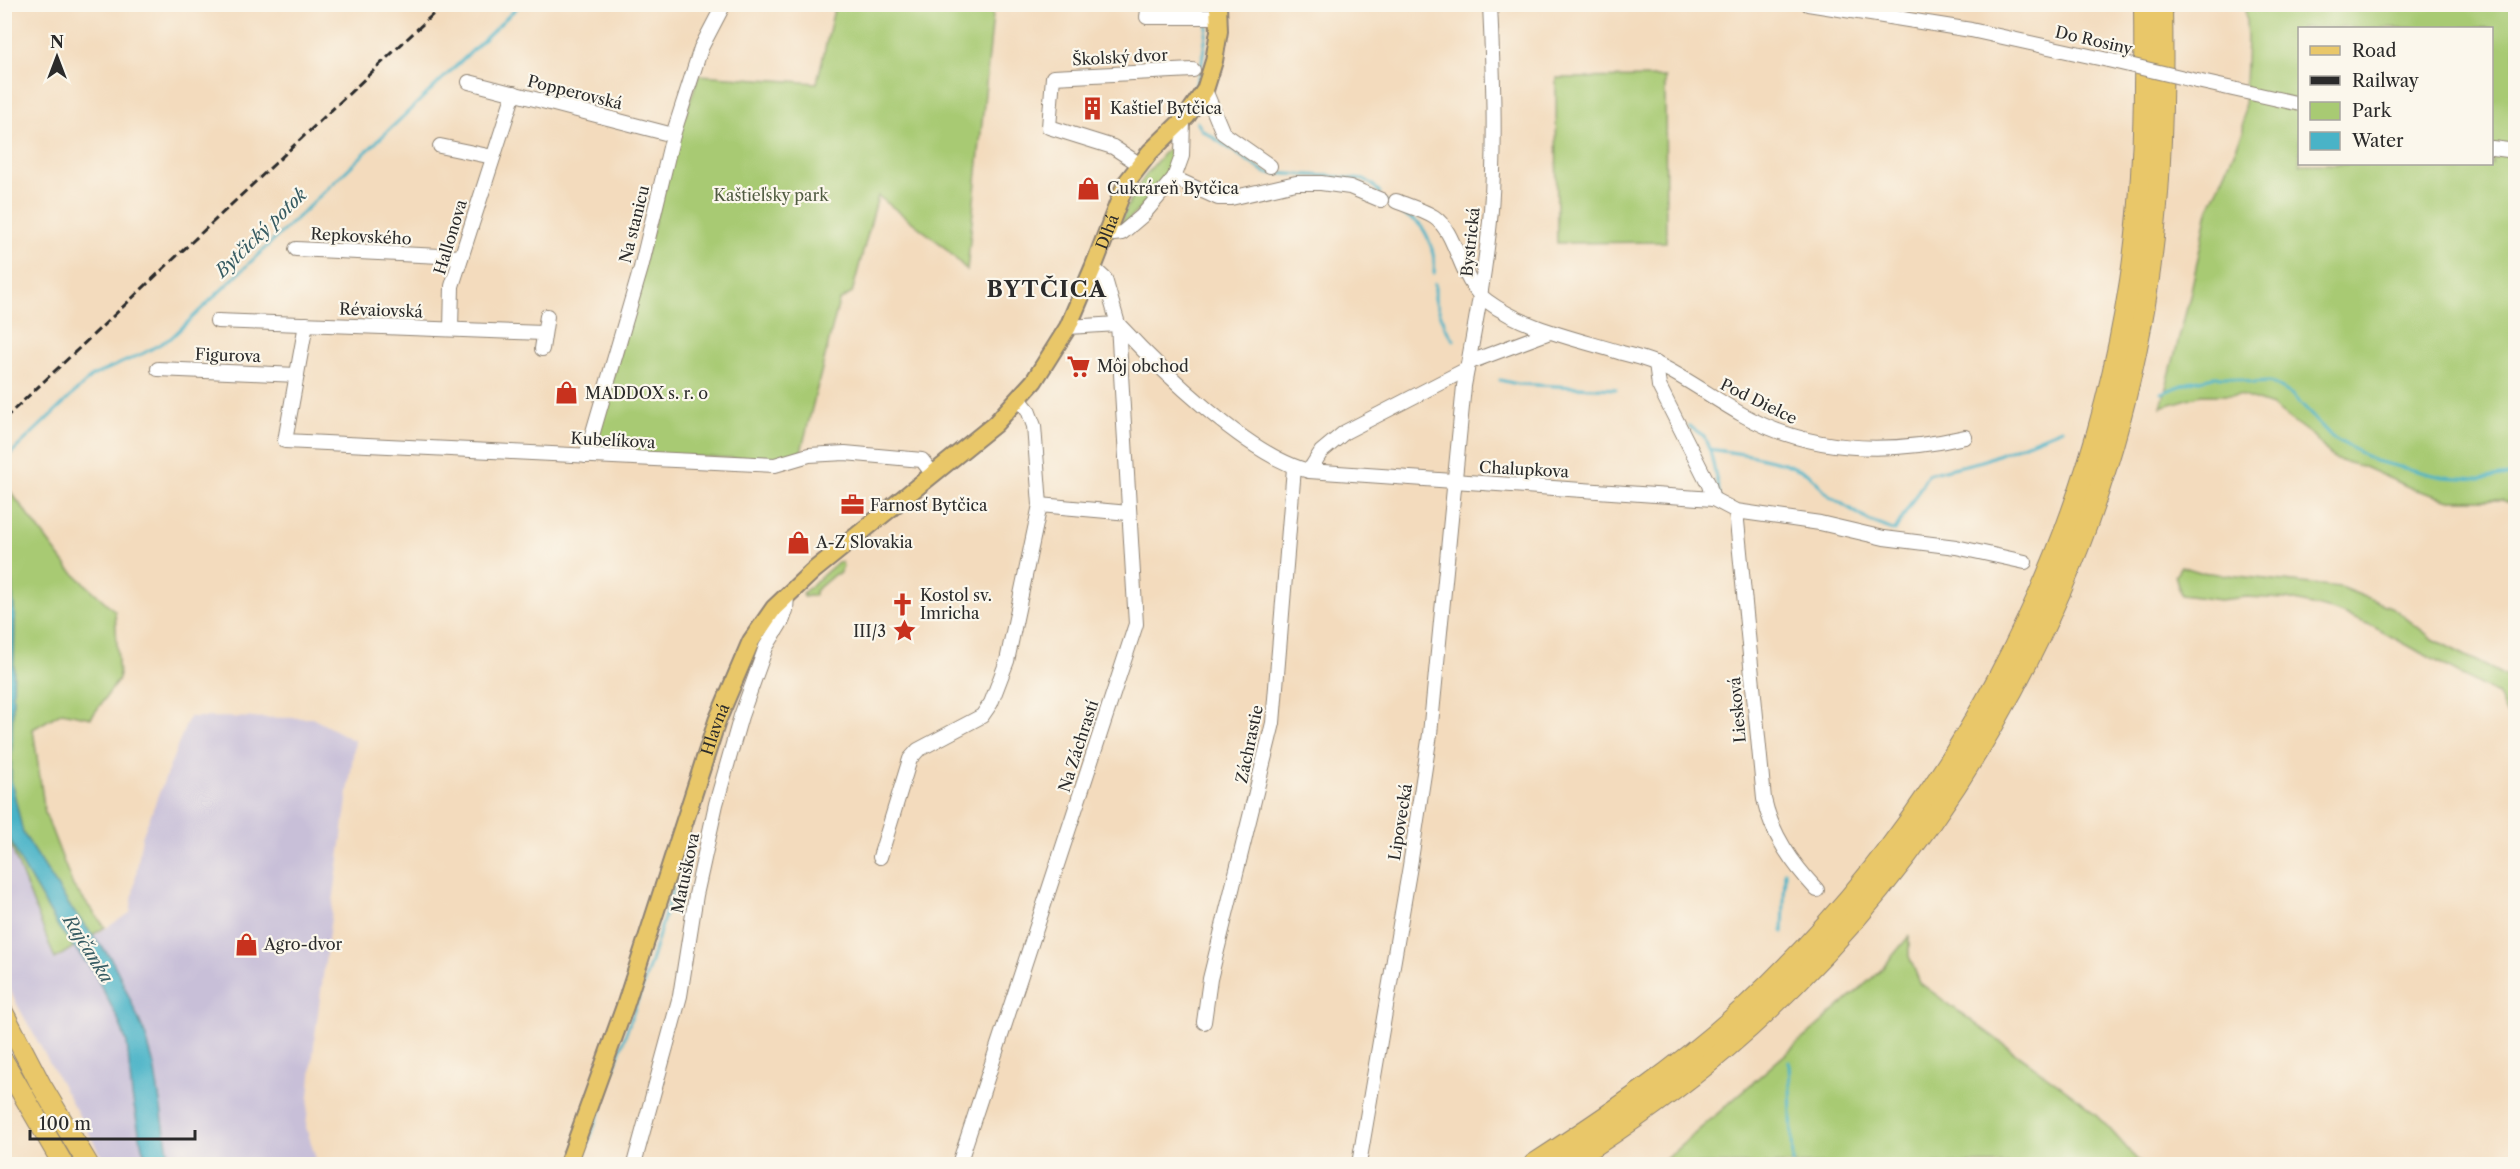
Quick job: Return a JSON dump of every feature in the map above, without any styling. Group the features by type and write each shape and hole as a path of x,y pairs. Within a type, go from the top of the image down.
{"highway":[{"path":"1534,1164 1598,1123 1677,1065 1743,1009 1815,938 1880,861 1935,786 1984,707 2045,583 2086,473 2106,399 2123,323 2132,267 2140,179 2145,66 2144,4"},
{"path":"1567,1164 1655,1105 1723,1051 1793,986 1859,916 1900,865 1950,796 1999,717 2032,654 2062,590 2103,480 2122,411 2141,326 2159,178 2163,67 2162,4"},
{"path":"4,1014 41,1085 88,1164"},
{"path":"4,1062 63,1164"}],"main road":[{"name":"Dlhá","path":"1020,400 1052,357 1068,327 1126,183 1139,164 1183,120 1205,90 1214,61 1213,14"},
{"name":"Hlavná","path":"568,1164 618,1027 728,692 758,628 787,595 845,543 995,424 1020,400"}],"street":[{"name":"Na stanicu","path":"586,456 641,268 673,135 701,48 724,4"},
{"path":"1149,4 1147,17 1213,14"},
{"name":"Bystrická","path":"1455,482 1491,209 1494,82 1490,4"},
{"name":"Do Rosiny","path":"1808,4 1971,30 2298,104"},
{"name":"Školský dvor","path":"1139,164 1113,147 1049,127 1053,77 1193,70"},
{"name":"Popperovská","path":"469,82 673,135"},
{"path":"1205,90 1223,133 1270,166"},
{"name":"Hallonova","path":"451,329 452,285 514,93"},
{"path":"1105,235 1122,233 1142,216 1174,178 1182,156 1183,120"},
{"path":"440,146 493,157"},
{"path":"2493,148 2516,151"},
{"path":"1174,178 1218,198 1231,198 1296,183 1321,183 1350,187 1381,200"},
{"path":"1396,201 1434,218 1444,228 1467,277 1480,296"},
{"name":"Repkovského","path":"304,254 461,257"},
{"path":"1068,327 1118,324 1105,279 1093,268"},
{"name":"Pod Dielce","path":"1480,296 1495,307 1550,332 1656,363 1744,416 1800,439 1831,446 1872,447 1934,444 1965,436"},
{"path":"542,349 547,316"},
{"name":"Révaiovská","path":"217,321 544,333"},
{"path":"297,375 306,324"},
{"name":"Chalupkova","path":"1118,324 1139,346 1239,434 1262,451 1294,468 1455,482 1713,499 1736,511 1820,524 1884,538 1956,547 2025,562"},
{"name":"Na Záchrastí","path":"958,1164 1136,624 1118,324"},
{"path":"1309,471 1321,452 1346,432 1469,366 1550,332"},
{"path":"1656,363 1659,386 1709,485 1713,499"},
{"name":"Figurova","path":"158,369 297,375"},
{"name":"Kubelíkova","path":"297,375 285,441 775,465 808,455 845,453 922,460 933,473"},
{"path":"879,857 910,759 918,750 982,716 991,703 1006,661 1040,505 1034,426 1028,410 1020,400"},
{"name":"Záchrastie","path":"1203,1022 1210,979 1273,723 1294,468"},
{"name":"Lipovecká","path":"1359,1164 1426,766 1455,482"},
{"path":"1040,505 1129,513"},
{"name":"Liesková","path":"1736,511 1764,799 1773,830 1783,848 1817,891"},
{"name":"Matuškova","path":"634,1164 680,996 696,895 716,804 741,716 766,647 783,619 787,595"}],"shaded area":[{"path":"189,717 312,718 355,741 315,1035 306,1127 316,1159 257,1164 106,1164 14,999 5,976 4,831 56,959 130,913 142,837"}],"green space":[{"name":"Kaštieľsky park","path":"835,5 994,5 967,270 942,245 878,196 852,293 839,301 801,452 781,460 599,453 594,446 678,136 699,75 817,83"},
{"path":"2245,5 2515,5 2515,505 2502,500 2450,500 2413,489 2364,467 2334,459 2313,436 2272,406 2240,395 2201,395 2161,407 2189,300 2208,211 2243,132 2247,38"},
{"path":"1665,77 1666,242 1557,243 1556,78"},
{"path":"1180,135 1170,179 1120,228 1137,188"},
{"path":"4,483 69,569 115,611 119,679 91,718 62,712 33,729 45,813 73,886 105,927 55,959 5,831"},
{"path":"838,562 841,562 843,566 839,574 835,574 815,591 815,595 804,597 803,593"},
{"path":"2181,566 2200,572 2340,587 2393,608 2433,639 2515,681 2515,723 2509,718 2497,694 2370,625 2332,610 2287,599 2246,597 2220,600 2181,595 2175,575"},
{"path":"1909,936 1909,956 1920,983 2081,1101 2141,1164 1660,1164 1880,971"}],"water":[{"name":"Rajčanka","path":"4,542 9,553 15,619 11,780 23,833 71,908 110,957 120,976 145,1034 154,1065 170,1164 148,1164 142,1147 132,1096 127,1043 118,1019 93,971 59,928 21,863 8,835 4,818"}],"waterway":[{"name":"Bytčický potok","path":"4,460 92,376 144,353 171,338 521,4"},
{"name":"Bytčický potok","path":"1205,4 1207,12"},
{"name":"Bytčický potok","path":"1195,87 1201,68 1208,21"},
{"name":"Bytčický potok","path":"1197,122 1202,130 1266,173 1364,180 1380,193"},
{"name":"Bytčický potok","path":"1386,201 1423,229 1432,249 1434,273"},
{"name":"Bytčický potok","path":"1435,284 1435,300 1446,329 1454,340"},
{"name":"Bytčický potok","path":"2161,393 2194,381 2214,377 2229,377 2253,383 2270,382 2291,394 2332,437 2375,461 2442,477 2479,479 2516,474"},
{"name":"Bytčický potok","path":"1500,380 1517,384 1616,389"},
{"name":"Bytčický potok","path":"1689,426 1704,436 1709,449 1784,463 1808,473 1831,497 1868,520 1895,531 1928,474 1982,461 2062,429"},
{"path":"1710,450 1720,496"},
{"path":"604,1096 651,962 688,836"},
{"path":"1783,932 1785,871"},
{"path":"1789,1062 1793,1164"},
{"path":"580,1164 601,1109"}],"railway":[{"path":"4,419 444,4"}],"place":[{"name":"Kaštieľ Bytčica","path":"1092,108"},
{"name":"Cukráreň Bytčica","path":"1089,188"},
{"name":"Môj obchod","path":"1079,366"},
{"name":"MADDOX s. r. o","path":"567,393"},
{"name":"Farnosť Bytčica","path":"852,505"},
{"name":"A-Z Slovakia","path":"798,542"},
{"name":"Kostol sv. Imricha","path":"902,604"},
{"name":"III/3","path":"904,631"},
{"name":"Agro-dvor","path":"246,944"}],"district":[{"name":"BYTČICA","path":"1047,289"}]}
